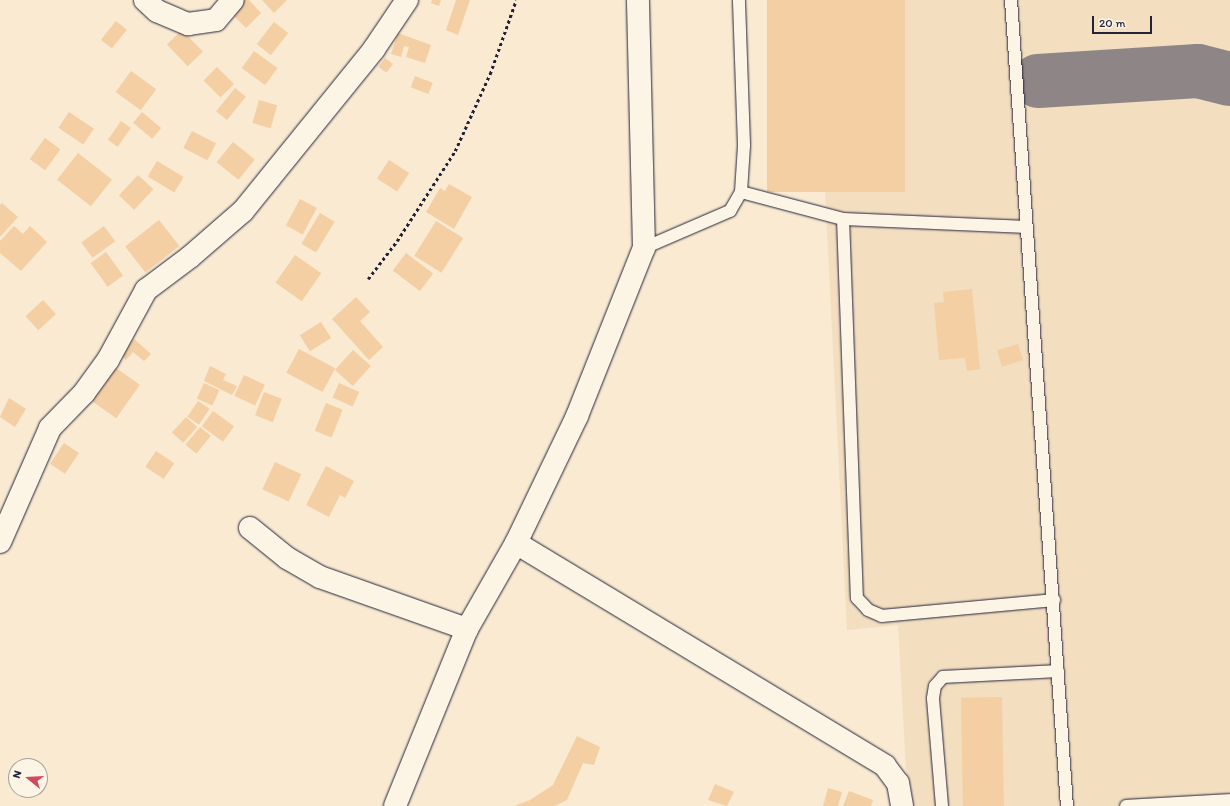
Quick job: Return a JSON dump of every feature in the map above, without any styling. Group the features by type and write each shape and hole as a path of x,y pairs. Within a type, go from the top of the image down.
{"street":[{"path":"145,0 157,11 188,24 216,20 233,0"},
{"path":"1,537 50,428 84,394 108,360 146,290 190,257 243,211 374,49 407,0"},
{"path":"395,806 467,629 516,543 577,416 644,248 638,0"},
{"path":"250,528 287,558 320,577 467,629"},
{"path":"516,543 885,766 898,783 902,806"}],"lane":[{"path":"644,248 730,211 741,192 744,145 739,0"},
{"path":"1011,0 1054,600 1066,806"},
{"path":"741,192 843,219 1027,227"},
{"path":"843,219 857,598 868,610 882,616 1054,600"},
{"path":"942,806 932,698 935,686 943,677 1058,671"},
{"path":"1126,806 1230,800"}],"path":[{"path":"368,279 397,241 455,151 490,74 516,0"}],"shaded area":[{"path":"767,0 1230,0 1230,806 908,806 898,625 847,630 825,190 775,192"}],"building":[{"path":"244,0 249,0 261,13 246,28 231,13"},
{"path":"262,0 287,0 274,13"},
{"path":"432,0 441,0 439,6 431,3"},
{"path":"456,0 470,0 458,35 446,30"},
{"path":"767,0 905,0 905,192 767,192"},
{"path":"116,21 127,30 112,48 101,40"},
{"path":"274,22 288,33 271,55 257,44"},
{"path":"182,30 203,52 188,66 167,45"},
{"path":"398,33 431,45 425,63 406,57 409,47 404,46 401,57 391,54"},
{"path":"254,51 277,68 265,85 242,68"},
{"path":"385,58 393,64 386,73 378,67"},
{"path":"217,67 234,84 221,97 204,80"},
{"path":"131,71 156,89 141,110 116,92"},
{"path":"415,76 433,83 428,94 411,87"},
{"path":"235,88 246,97 227,120 216,111"},
{"path":"259,100 277,105 271,128 252,123"},
{"path":"69,112 94,129 83,145 58,128"},
{"path":"142,112 161,128 152,139 133,123"},
{"path":"121,121 131,128 118,147 108,140"},
{"path":"192,131 216,143 207,160 183,148"},
{"path":"45,138 60,149 45,170 30,159"},
{"path":"233,142 255,160 238,180 217,162"},
{"path":"78,153 112,179 91,206 57,180"},
{"path":"389,160 409,173 397,192 377,178"},
{"path":"157,161 184,177 174,192 148,176"},
{"path":"138,175 153,189 134,210 119,195"},
{"path":"449,184 472,197 454,229 426,212 440,188 445,191"},
{"path":"300,199 317,208 303,234 286,225"},
{"path":"2,203 18,217 0,237 0,205"},
{"path":"320,213 335,222 316,253 301,244"},
{"path":"159,220 179,246 145,272 125,246"},
{"path":"436,221 463,238 441,273 414,256"},
{"path":"14,226 23,234 30,226 47,242 21,271 0,253 0,241"},
{"path":"104,226 115,241 93,258 81,242"},
{"path":"106,252 123,275 108,287 91,263"},
{"path":"406,253 433,273 420,291 393,271"},
{"path":"295,255 321,273 302,301 275,283"},
{"path":"972,289 980,369 967,371 965,358 939,360 934,303 944,302 943,292"},
{"path":"356,297 370,312 360,321 383,347 369,360 332,319"},
{"path":"43,300 56,314 38,330 25,316"},
{"path":"321,322 331,338 310,351 300,335"},
{"path":"134,339 151,354 144,361 133,352 126,360 120,354"},
{"path":"1018,344 1023,360 1002,367 997,350"},
{"path":"299,349 335,368 323,392 286,373"},
{"path":"353,350 371,366 353,386 335,370"},
{"path":"210,366 226,374 223,380 237,386 232,395 204,381"},
{"path":"116,368 140,385 116,418 92,402"},
{"path":"244,375 265,385 255,406 234,396"},
{"path":"204,383 219,390 212,406 197,398"},
{"path":"339,383 359,392 353,407 332,398"},
{"path":"264,392 282,399 273,422 255,415"},
{"path":"9,398 26,409 15,427 0,417"},
{"path":"198,401 210,409 199,425 187,417"},
{"path":"326,403 343,410 331,438 315,431"},
{"path":"213,411 234,426 223,442 202,426"},
{"path":"186,417 197,427 183,443 172,433"},
{"path":"200,427 211,436 196,454 186,445"},
{"path":"64,443 79,453 65,474 50,464"},
{"path":"156,451 174,463 164,479 145,467"},
{"path":"275,462 301,474 289,501 262,489"},
{"path":"326,466 354,481 345,498 340,495 329,517 306,505"},
{"path":"1002,697 1004,806 963,806 961,698"},
{"path":"577,736 600,747 594,765 583,763 567,800 555,806 514,806 530,800 553,785"},
{"path":"715,784 734,792 727,806 708,800"},
{"path":"828,788 842,792 838,806 823,806"},
{"path":"849,791 873,800 871,806 843,806"}],"taxiway":[{"path":"1038,81 1198,71 1230,79"}]}
